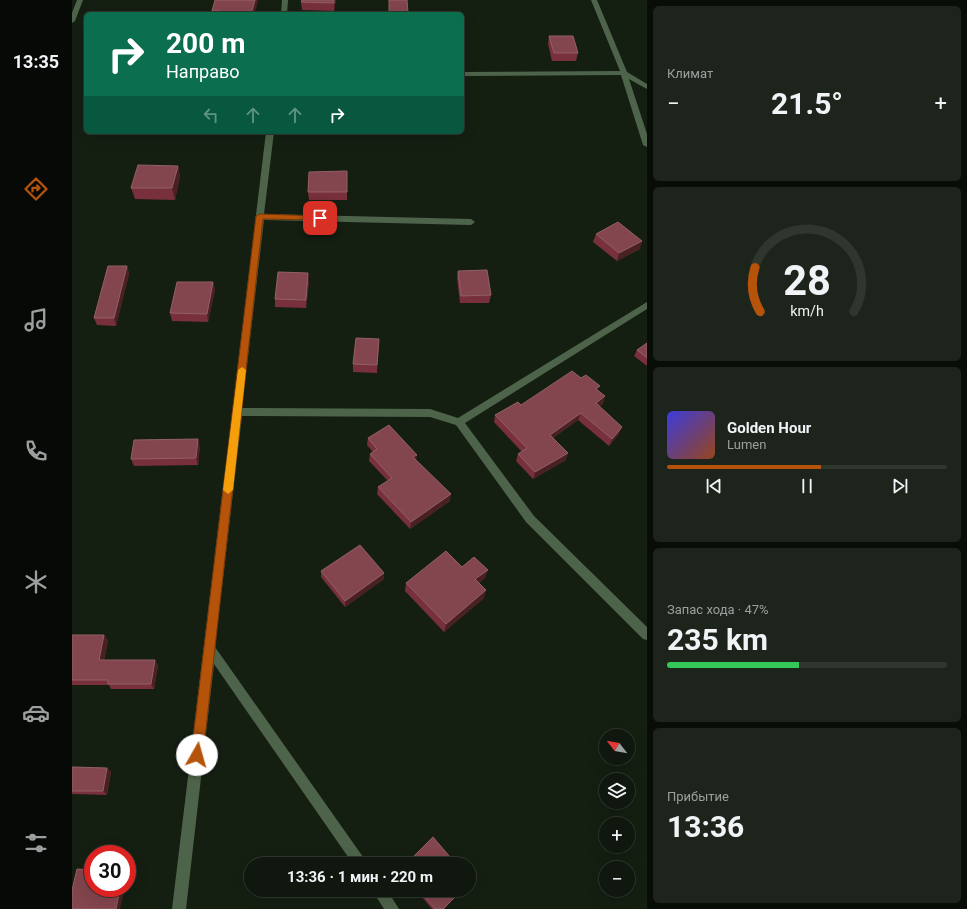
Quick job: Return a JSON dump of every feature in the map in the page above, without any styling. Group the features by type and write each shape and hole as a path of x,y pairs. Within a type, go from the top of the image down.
{"street":[{"path":"72,21 80,0"},
{"path":"284,12 286,0"},
{"path":"594,0 624,73 647,145"},
{"path":"464,74 624,73 647,87"},
{"path":"179,909 270,134"},
{"path":"260,216 471,222"},
{"path":"459,422 647,305"},
{"path":"237,412 430,413 459,422 530,519 647,635"},
{"path":"210,648 356,857"},
{"path":"384,897 392,909"}],"building":[{"path":"215,0 255,0 252,12 212,11"},
{"path":"302,0 334,0 334,3 301,2"},
{"path":"389,0 407,0 408,12 389,12"},
{"path":"549,36 573,36 578,53 554,53"},
{"path":"138,165 178,166 172,188 131,188"},
{"path":"347,171 347,192 308,192 309,172"},
{"path":"618,222 642,241 619,253 596,234"},
{"path":"108,266 127,266 114,318 94,318"},
{"path":"487,270 491,295 461,296 458,271"},
{"path":"278,272 308,273 306,300 275,299"},
{"path":"177,282 213,282 207,314 170,313"},
{"path":"356,338 379,339 377,365 353,364"},
{"path":"647,343 647,358 637,350"},
{"path":"572,371 581,378 586,375 600,386 596,389 605,396 596,403 622,427 612,439 581,413 550,435 568,453 535,472 518,454 527,448 495,415 518,402 521,405"},
{"path":"389,425 417,455 413,457 451,494 411,522 378,487 392,478 370,454 377,449 368,438"},
{"path":"198,439 196,458 131,459 134,440"},
{"path":"360,545 384,573 345,601 321,571"},
{"path":"446,551 462,567 474,557 488,570 475,579 486,590 446,624 406,583"},
{"path":"72,635 104,635 99,660 155,660 151,684 108,684 108,680 72,680"},
{"path":"72,767 107,768 103,791 72,791"},
{"path":"433,837 450,857 413,857"},
{"path":"77,869 84,869 84,897 118,897 116,909 72,909 72,890"},
{"path":"425,897 455,897 443,909 435,909"}],"slow traffic":[{"path":"228,490 242,370"}],"route":[{"path":"197,755 260,216 320,218"}]}
